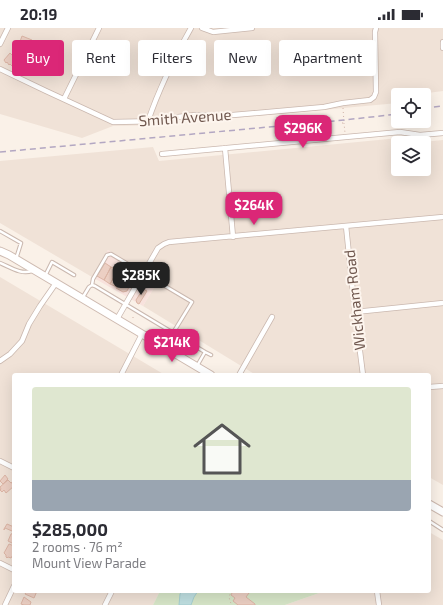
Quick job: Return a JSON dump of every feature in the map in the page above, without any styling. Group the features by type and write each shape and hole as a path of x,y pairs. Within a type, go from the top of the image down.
{"main road":[{"path":"0,251 208,373"},
{"path":"431,505 443,512"}],"street":[{"path":"0,44 8,28"},
{"path":"64,99 99,28"},
{"path":"148,121 156,98 190,28"},
{"path":"202,28 213,32 252,28"},
{"name":"Smith Avenue","path":"0,69 113,122 162,121 195,115 233,114 324,107 370,100 374,97 376,92 376,28"},
{"path":"443,42 443,48"},
{"path":"162,154 400,132 420,135 443,133"},
{"path":"225,148 233,237"},
{"path":"117,319 158,248 169,242 443,217"},
{"name":"Wickham Road","path":"346,226 363,373"},
{"path":"0,361 10,354 22,341 29,324 56,283"},
{"path":"355,312 443,304"},
{"path":"240,373 272,317"},
{"path":"122,373 142,334"},
{"path":"431,387 443,386"},
{"path":"0,461 12,467"},
{"path":"0,563 12,569"},
{"path":"5,605 12,590"},
{"path":"105,605 111,593"},
{"path":"377,593 379,605"}],"lane":[{"path":"0,231 21,243 16,259"},
{"path":"82,298 92,285 93,279 107,255 111,254 192,302 173,333"},
{"path":"45,276 52,262 74,275"},
{"path":"0,263 17,271 30,272 34,270"},
{"path":"92,285 212,355"},
{"path":"197,367 206,352"},
{"path":"431,523 443,530"}],"path":[{"path":"343,103 344,122 342,124 344,124 345,137"},
{"path":"231,593 230,601 232,605"}],"shaded area":[{"path":"0,28 443,28 443,91 431,93 431,88 391,88 391,104 235,118 183,119 163,125 113,126 82,138 0,114"},
{"path":"391,139 391,176 431,176 431,141 443,140 443,485 431,478 431,373 253,373 143,306 159,279 108,250 92,277 0,223 0,161 153,147 159,161"},
{"path":"108,250 159,280 143,306 92,277"},
{"path":"0,277 162,373 12,373 12,593 159,593 153,605 0,605"},
{"path":"431,533 443,540 443,605 285,605 319,593 431,593"}],"green space":[{"path":"159,593 319,593 285,605 153,605"}],"water":[{"path":"197,593 191,605 179,605 180,594"}],"building":[{"path":"22,36 32,40 21,40"},
{"path":"10,53 12,55 12,66 7,62 6,63 4,60"},
{"path":"105,263 111,267 104,280 97,276"},
{"path":"111,267 118,270 110,284 104,280"},
{"path":"118,270 124,274 117,287 110,284"},
{"path":"130,273 134,275 128,284 129,287 127,291 123,292 116,288 121,280 124,282"},
{"path":"143,289 147,291 139,304 136,300"},
{"path":"5,475 8,479 3,484 0,481"},
{"path":"8,480 12,483 12,488 6,493 4,490 2,492 0,490 0,487"},
{"path":"7,524 12,526 12,531 5,528 4,529"},
{"path":"12,534 12,543 8,541"},
{"path":"9,544 12,545 11,558 7,558 4,553"},
{"path":"26,593 36,593 34,598 25,594"},
{"path":"232,593 249,593 246,597 255,605 238,605 233,601 235,598 231,595"},
{"path":"24,597 31,602 30,605 21,604"}],"railway":[{"path":"431,107 443,106"},
{"path":"0,152 391,115"}]}
